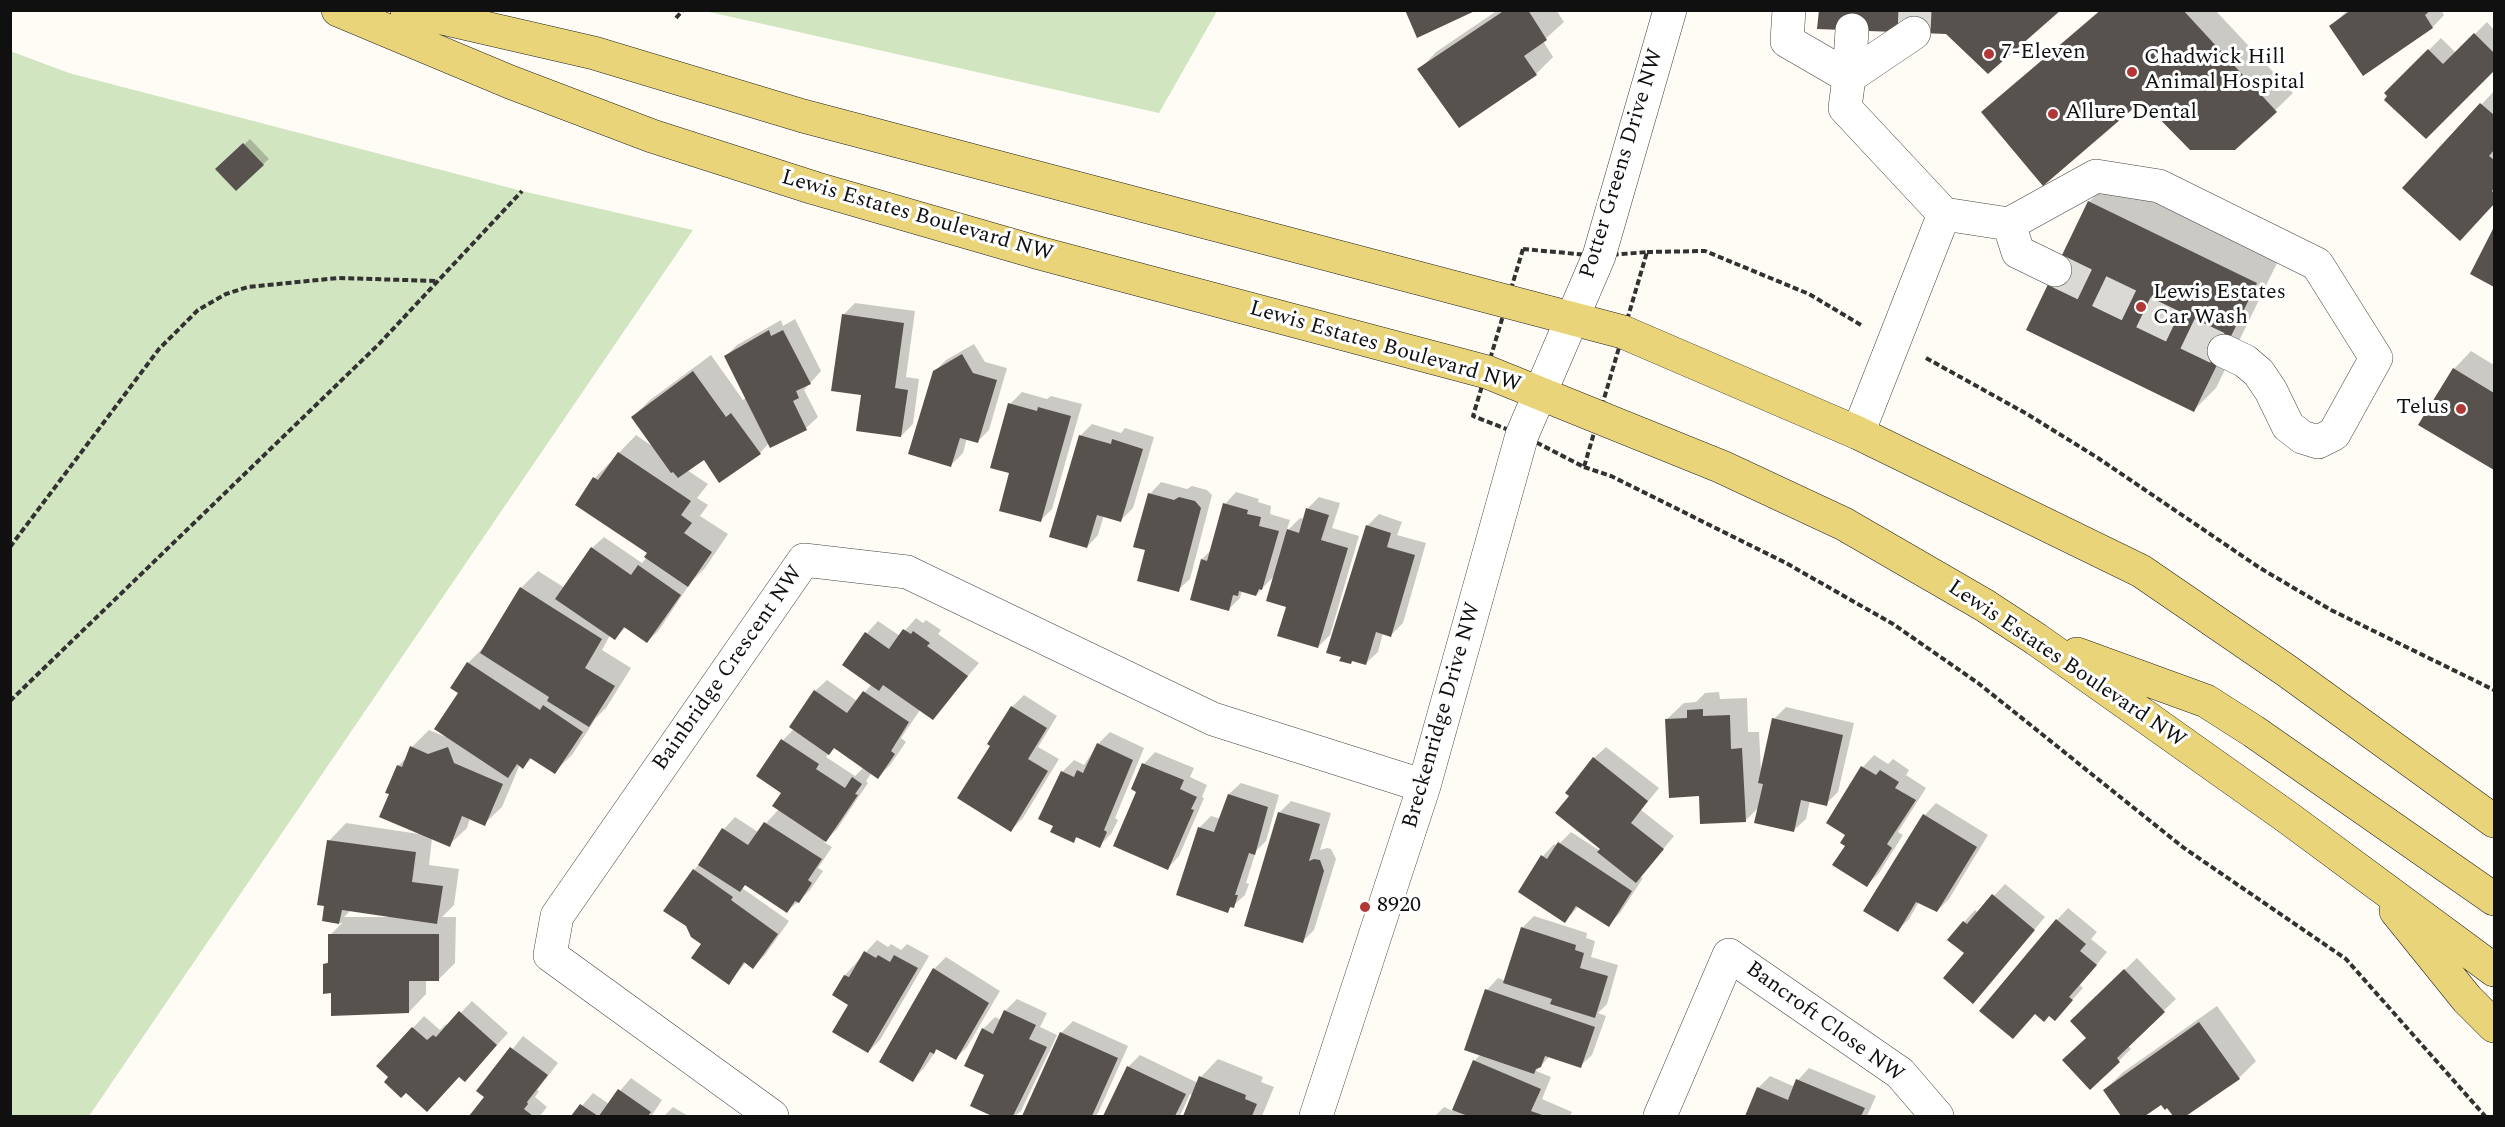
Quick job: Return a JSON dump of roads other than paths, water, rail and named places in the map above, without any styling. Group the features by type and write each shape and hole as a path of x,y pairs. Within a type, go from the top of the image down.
{"main road":[{"name":"Lewis Estates Boulevard NW","path":"338,10 510,82 652,136 803,185 1051,256 1487,372 1722,467 1844,524 1984,605 2036,639 2366,875 2494,970"},
{"path":"407,10 594,53 815,119 1623,332 1858,433 2141,571 2287,671 2494,821"},
{"path":"2036,639 2206,701 2253,731 2494,899"},
{"path":"2366,875 2467,999 2494,1026"}],"street":[{"name":"Potter Greens Drive NW","path":"1572,317 1599,256 1670,10"},
{"path":"1789,10 1787,41 1849,77"},
{"path":"1852,30 1845,108 1944,213 2009,224 2096,176 2159,186 2317,264 2376,358 2334,434 2318,442 2302,437 2288,426 2271,391 2259,373 2245,361 2224,351"},
{"path":"1849,77 1914,33"},
{"path":"1858,433 1944,213"},
{"path":"2009,224 2018,252 2055,270"},
{"name":"Breckenridge Drive NW","path":"1316,1116 1424,786 1522,435 1572,317"},
{"name":"Bainbridge Crescent NW","path":"772,1116 550,955 557,916 804,560 907,572 1213,719 1424,786"},
{"name":"Bancroft Close NW","path":"1660,1116 1729,955 1900,1073 1937,1116"}],"tunnel":[{"path":"1914,33 1915,10"},
{"path":"2055,270 2224,351"}],"place":[{"name":"7-Eleven","path":"1989,54"},
{"name":"Chadwick Hill Animal Hospital","path":"2132,72"},
{"name":"Allure Dental","path":"2053,114"},
{"name":"Lewis Estates Car Wash","path":"2141,307"},
{"name":"Telus","path":"2461,409"},
{"name":"8920","path":"1365,907"}]}
